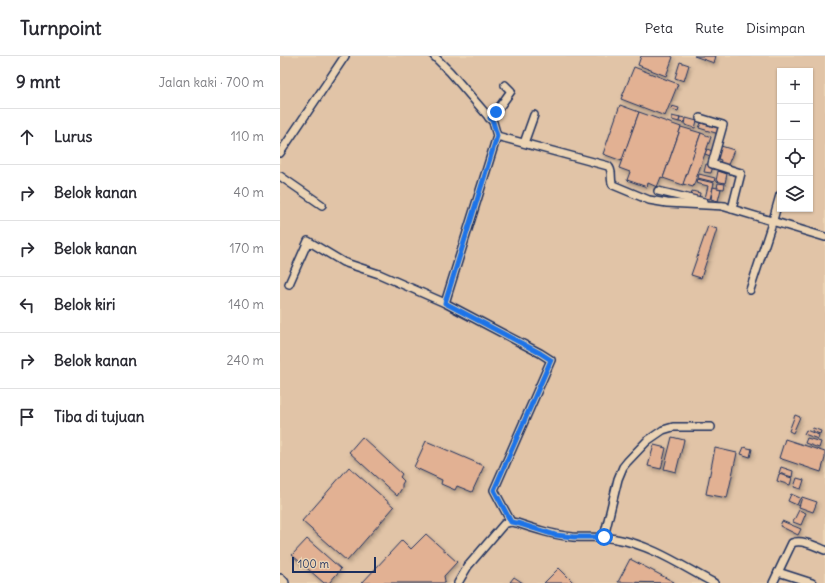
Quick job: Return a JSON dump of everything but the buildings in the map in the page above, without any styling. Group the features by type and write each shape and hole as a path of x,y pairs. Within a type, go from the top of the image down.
{"highway":[{"path":"280,580 283,583"}],"street":[{"path":"280,154 345,56"},
{"path":"434,56 490,118 493,122 497,136 445,303"},
{"path":"490,118 511,90 505,85"},
{"path":"524,143 534,116"},
{"path":"700,118 723,125 712,164 741,173 728,207"},
{"path":"497,136 608,166 611,171 611,183 613,185 649,200 667,203 728,207"},
{"path":"280,176 322,205"},
{"path":"658,190 728,207 825,237"},
{"path":"750,290 777,206"},
{"path":"289,284 308,240 343,262 379,274 445,303 551,360 494,490 511,522"},
{"path":"604,537 618,479 623,467 647,441 663,430 672,427 711,427"},
{"path":"458,583 468,566 504,524 511,522 555,535 574,537 604,537 644,546 714,583"},
{"path":"773,583 791,544 794,542 807,543 825,550"},
{"path":"778,572 812,583"}],"shaded area":[{"path":"280,56 825,56 825,583 280,583"}],"route":[{"path":"496,112 490,118 496,129 497,136 445,303 551,360 494,490 511,522 555,535 574,537 604,537"}]}
